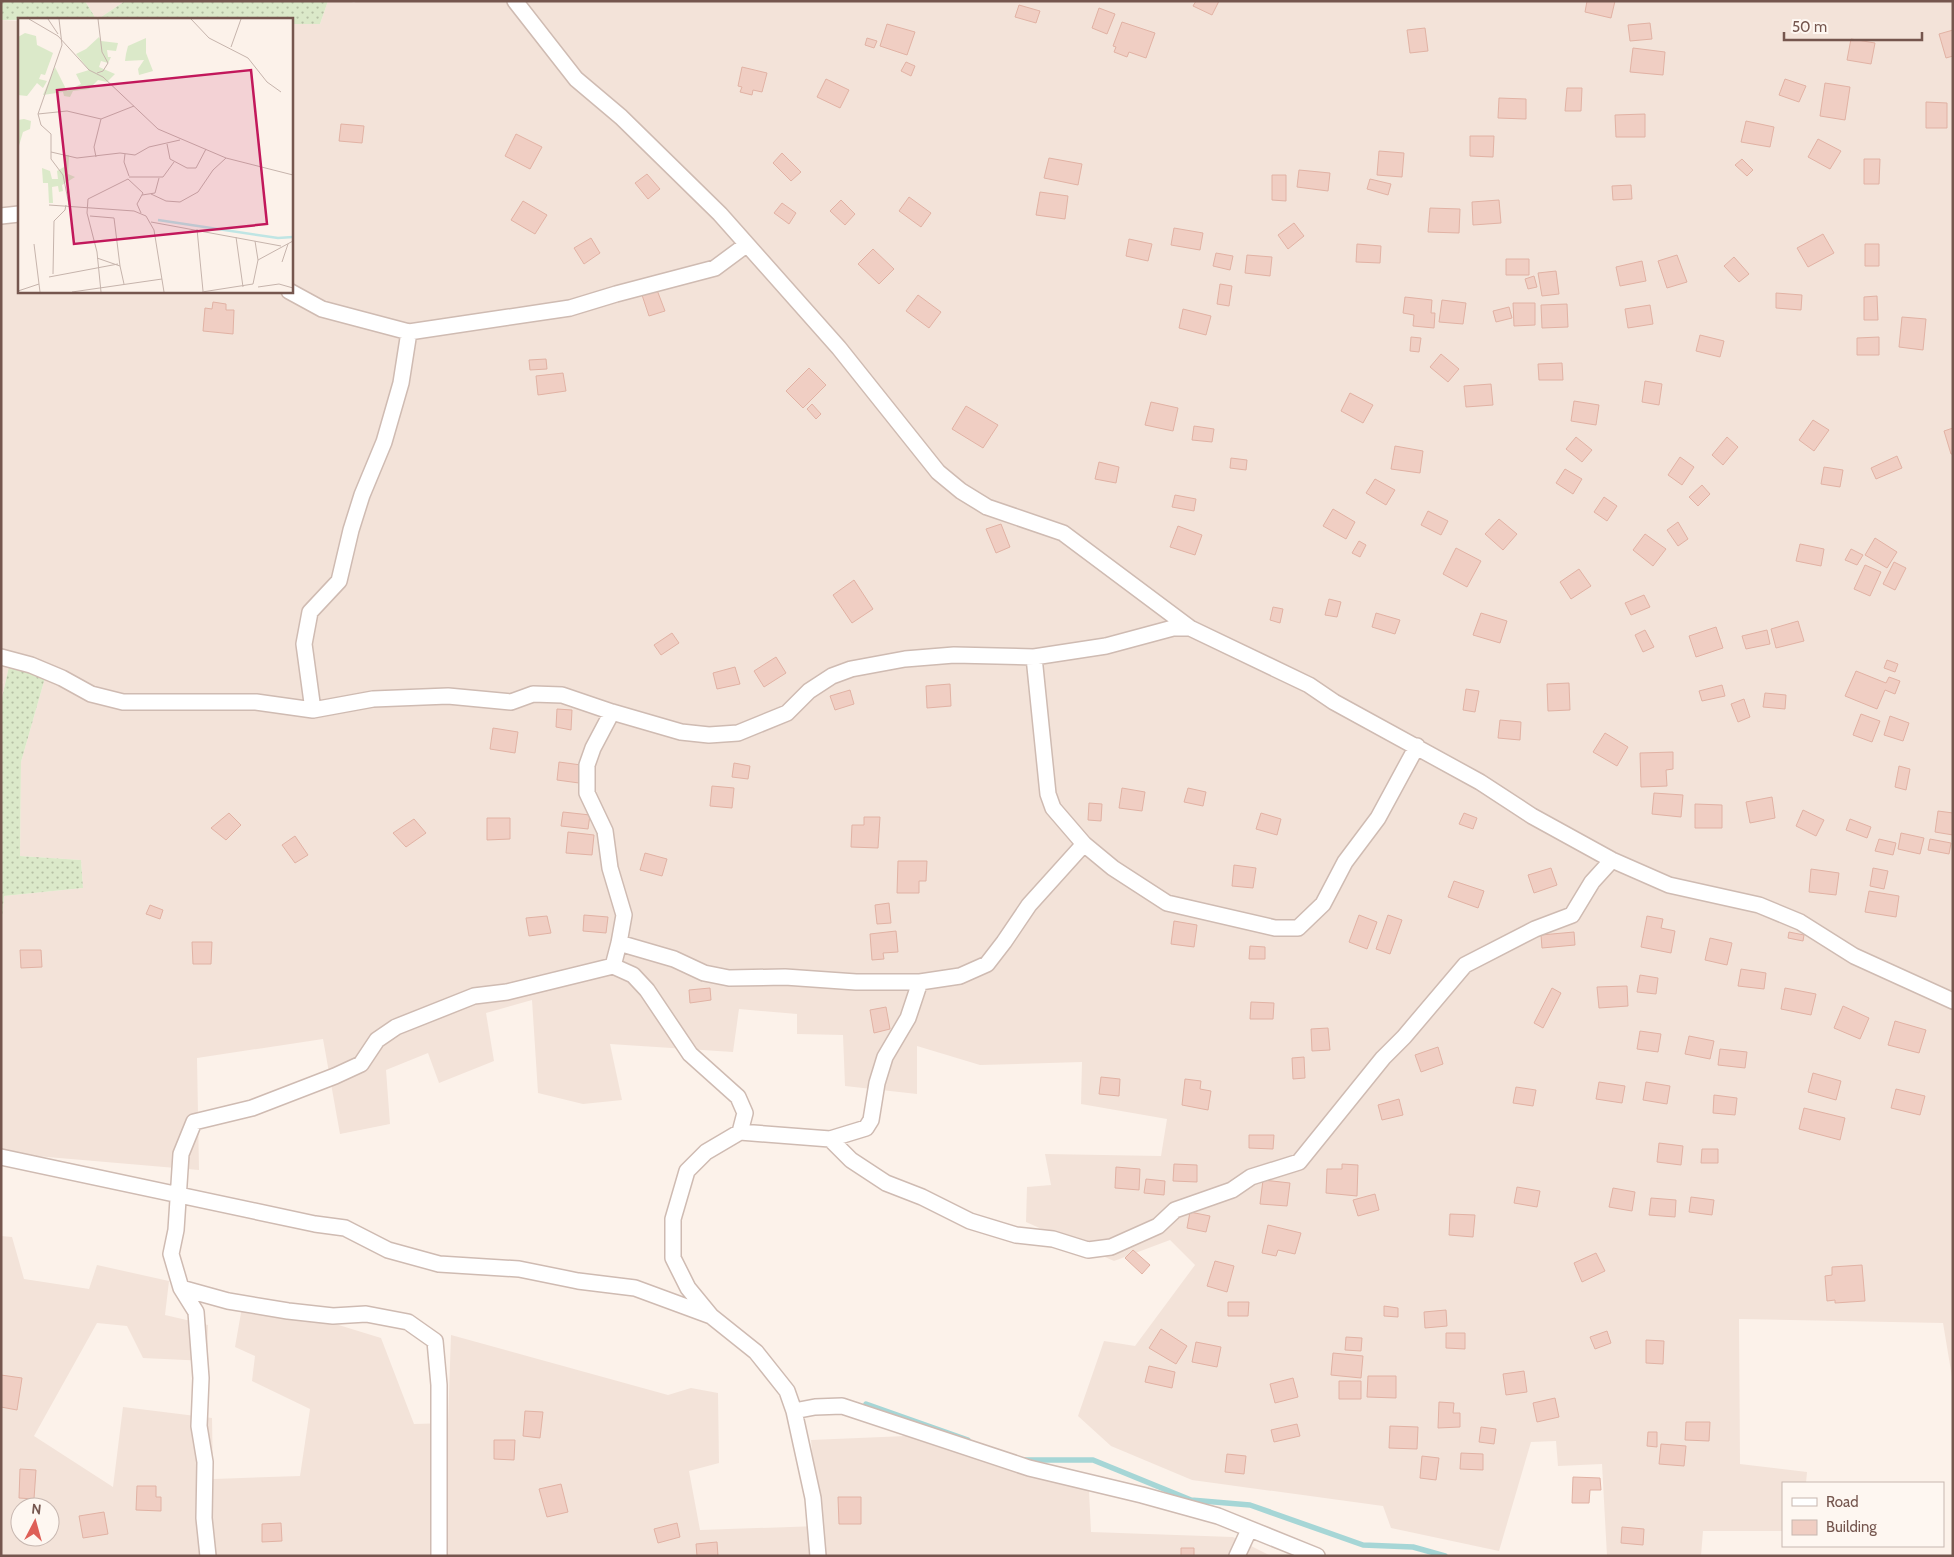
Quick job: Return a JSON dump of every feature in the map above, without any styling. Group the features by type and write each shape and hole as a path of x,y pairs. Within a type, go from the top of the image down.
{"street":[{"path":"515,1 576,79 621,117 720,214 840,348 938,472 962,491 987,506 1063,533 1190,628 1309,685 1334,702 1417,746 1480,782 1532,816 1612,860 1669,885 1759,905 1800,922 1854,956 1953,1001"},
{"path":"1,216 18,214"},
{"path":"290,292 322,309 409,332 570,308 714,268 746,245"},
{"path":"312,710 304,644 310,612 339,581 350,530 384,442 401,383 409,332"},
{"path":"1,657 31,665 62,678 91,694 122,702 256,702 312,710 373,699 448,696 511,702 533,694 562,695 612,712 682,732 709,735 738,733 787,713 809,690 832,676 851,668 905,658 954,655 1034,657 1106,646 1173,628 1190,628"},
{"path":"1034,657 1048,794 1053,808 1084,844 1113,868 1167,903 1275,928 1298,928 1323,904 1346,862 1378,818 1417,746"},
{"path":"612,712 593,748 588,765 587,793 605,831 610,868 624,914 613,966"},
{"path":"619,943 674,959 704,973 729,978 920,982 960,976 987,964 1029,905 1084,844"},
{"path":"830,1139 851,1160 886,1183 922,1197 970,1221 1016,1236 1053,1239 1088,1250 1111,1247 1158,1226 1175,1210 1232,1190 1251,1177 1299,1162 1383,1058 1404,1037 1465,965 1535,929 1572,915 1592,882 1612,860"},
{"path":"208,1556 204,1518 205,1462 199,1426 201,1378 196,1312 181,1288 171,1254 176,1230 181,1154 194,1122 252,1108 335,1076 361,1064 377,1040 396,1027 474,996 507,992 613,966 633,975 647,990 690,1054 738,1097 745,1114 740,1132"},
{"path":"818,1556 813,1498 794,1411 787,1391 756,1352 711,1316 688,1288 673,1258 673,1219 687,1171 706,1152 740,1132 830,1139 866,1128 871,1120 877,1083 885,1057 908,1018 920,982"},
{"path":"1,1156 306,1222 345,1228 388,1250 439,1264 519,1269 635,1288 711,1316"},
{"path":"181,1288 228,1302 288,1311 334,1316 366,1314 408,1322 435,1341 440,1385 439,1556"},
{"path":"794,1411 815,1407 842,1406 1029,1468 1142,1495 1218,1516 1317,1556"},
{"path":"1237,1556 1249,1530"}],"shaded area":[{"path":"85,1 125,1 100,18 95,18"},
{"path":"328,1 349,1 354,3 357,1 1953,1 1953,1383 1943,1323 1739,1319 1740,1464 1807,1472 1806,1482 1782,1482 1782,1531 1703,1531 1701,1556 1607,1556 1602,1464 1558,1466 1556,1441 1531,1442 1499,1551 1391,1528 1383,1506 1192,1480 1111,1446 1078,1416 1104,1341 1135,1346 1195,1265 1170,1240 1114,1261 1026,1222 1027,1187 1051,1185 1045,1154 1161,1156 1167,1119 1081,1104 1082,1062 980,1065 917,1046 917,1094 845,1086 843,1035 797,1034 797,1014 739,1009 733,1052 610,1044 622,1100 583,1104 538,1093 532,1000 486,1013 494,1061 439,1083 428,1053 386,1070 390,1124 340,1134 323,1039 197,1058 199,1170 1,1153 1,930 4,896 83,888 81,860 20,856 21,762 49,664 12,653 1,702 1,20 18,21 18,292 292,292 292,24 320,24"},
{"path":"1,1236 12,1237 24,1279 89,1289 97,1265 169,1281 165,1315 208,1325 207,1361 143,1358 127,1326 97,1323 34,1436 113,1487 123,1407 212,1418 213,1479 300,1476 310,1409 252,1381 255,1356 235,1347 244,1296 381,1338 414,1424 448,1423 451,1335 668,1395 691,1388 718,1393 719,1463 689,1471 700,1530 819,1526 811,1440 906,1436 1089,1491 1091,1532 1233,1537 1271,1556 1,1556"}],"green space":[{"path":"1,1 85,1 95,18 18,18 18,20 1,20"},
{"path":"125,1 328,1 320,24 292,24 292,18 100,18"},
{"path":"12,653 49,664 21,762 20,856 81,860 83,888 4,896 1,930 1,702"}],"building":[{"path":"1196,1 1219,1 1212,15 1193,6"},
{"path":"1587,1 1615,1 1611,18 1585,12"},
{"path":"1019,5 1040,11 1036,23 1015,17"},
{"path":"1099,8 1115,14 1107,34 1092,28"},
{"path":"1122,22 1155,33 1146,58 1129,52 1127,57 1114,52 1116,47 1113,46"},
{"path":"1650,23 1652,39 1630,41 1628,25"},
{"path":"887,24 915,32 907,55 880,46"},
{"path":"1425,28 1428,51 1410,53 1407,30"},
{"path":"1953,30 1953,56 1946,58 1939,34"},
{"path":"867,38 877,41 874,48 865,45"},
{"path":"1851,39 1875,43 1871,64 1847,60"},
{"path":"1633,48 1665,52 1663,75 1630,72"},
{"path":"906,62 915,66 911,76 901,71"},
{"path":"742,67 767,73 762,92 753,90 752,95 740,92 742,87 738,86"},
{"path":"826,79 849,90 840,108 817,97"},
{"path":"1785,79 1806,86 1799,102 1779,95"},
{"path":"1825,83 1850,87 1845,120 1820,116"},
{"path":"1567,88 1582,88 1581,111 1565,111"},
{"path":"1499,98 1526,99 1526,119 1498,118"},
{"path":"1926,102 1947,103 1947,128 1926,128"},
{"path":"1645,114 1645,137 1616,137 1615,115"},
{"path":"1746,121 1774,127 1770,147 1741,142"},
{"path":"341,124 364,126 362,143 339,141"},
{"path":"516,134 542,147 530,169 505,156"},
{"path":"1470,136 1494,136 1493,157 1470,156"},
{"path":"1818,139 1841,151 1830,169 1808,157"},
{"path":"1379,151 1404,153 1402,177 1377,175"},
{"path":"782,153 801,172 791,181 773,163"},
{"path":"1049,158 1082,164 1078,185 1044,178"},
{"path":"1742,159 1753,170 1747,176 1735,165"},
{"path":"1864,159 1880,159 1879,184 1864,184"},
{"path":"1299,170 1330,173 1328,191 1297,187"},
{"path":"647,174 660,189 648,199 635,183"},
{"path":"1272,175 1286,175 1286,201 1272,200"},
{"path":"1370,179 1391,184 1388,195 1367,189"},
{"path":"1631,185 1632,199 1613,200 1612,186"},
{"path":"1040,192 1068,196 1065,219 1036,215"},
{"path":"909,197 931,213 921,227 899,211"},
{"path":"841,200 855,214 845,225 830,211"},
{"path":"1499,200 1501,223 1473,225 1472,202"},
{"path":"523,201 547,215 535,234 511,220"},
{"path":"782,203 796,213 789,224 774,213"},
{"path":"1430,208 1460,209 1459,233 1428,232"},
{"path":"1294,223 1304,236 1288,249 1278,235"},
{"path":"1174,228 1203,233 1200,250 1171,245"},
{"path":"1823,234 1834,253 1808,267 1797,248"},
{"path":"591,238 600,253 584,264 574,248"},
{"path":"1129,239 1152,244 1148,261 1126,256"},
{"path":"1357,244 1381,246 1380,263 1356,262"},
{"path":"1865,244 1879,244 1879,266 1865,266"},
{"path":"873,249 894,269 879,284 858,264"},
{"path":"1216,253 1233,256 1230,270 1213,266"},
{"path":"1247,255 1272,257 1270,276 1245,273"},
{"path":"1677,255 1687,282 1667,288 1658,261"},
{"path":"1734,257 1749,274 1739,282 1724,266"},
{"path":"1506,259 1529,259 1529,275 1506,275"},
{"path":"1642,261 1646,281 1620,286 1616,267"},
{"path":"1556,271 1559,294 1542,296 1538,273"},
{"path":"1534,276 1537,287 1528,289 1525,279"},
{"path":"1220,284 1232,286 1229,306 1217,304"},
{"path":"657,290 665,311 649,316 642,295"},
{"path":"1776,293 1802,295 1801,310 1776,308"},
{"path":"918,295 941,312 929,328 906,311"},
{"path":"1877,296 1878,320 1864,320 1864,297"},
{"path":"1405,297 1432,300 1431,313 1435,313 1434,328 1413,326 1414,315 1403,313"},
{"path":"1442,300 1466,303 1463,324 1439,322"},
{"path":"213,302 226,304 226,310 234,310 233,334 203,331 205,308 212,309"},
{"path":"1513,303 1535,303 1535,325 1514,326"},
{"path":"1567,304 1568,327 1542,328 1541,305"},
{"path":"1650,305 1653,324 1628,328 1625,309"},
{"path":"1509,307 1512,318 1496,322 1493,311"},
{"path":"1183,309 1211,316 1206,335 1179,328"},
{"path":"1902,317 1926,319 1923,350 1899,347"},
{"path":"1700,335 1724,341 1720,357 1696,351"},
{"path":"1411,337 1421,338 1419,352 1410,351"},
{"path":"1879,337 1879,355 1857,355 1857,338"},
{"path":"1441,354 1459,369 1448,382 1430,367"},
{"path":"546,359 547,369 530,370 529,360"},
{"path":"1562,363 1563,380 1539,380 1538,364"},
{"path":"809,368 826,385 803,408 786,391"},
{"path":"563,373 566,391 538,395 536,376"},
{"path":"1645,381 1662,384 1659,405 1642,402"},
{"path":"1491,384 1493,405 1466,407 1464,386"},
{"path":"1350,393 1373,405 1363,423 1341,411"},
{"path":"1574,401 1599,405 1596,425 1571,421"},
{"path":"1151,402 1178,408 1173,431 1145,425"},
{"path":"812,404 821,414 816,419 807,409"},
{"path":"966,406 998,425 983,448 952,429"},
{"path":"1813,420 1829,430 1814,451 1799,440"},
{"path":"1194,426 1214,429 1212,442 1192,440"},
{"path":"1953,428 1953,454 1951,454 1944,431"},
{"path":"1576,437 1592,450 1582,462 1566,449"},
{"path":"1727,437 1738,447 1723,465 1712,455"},
{"path":"1395,446 1423,451 1420,473 1391,469"},
{"path":"1897,456 1902,468 1876,479 1871,468"},
{"path":"1680,457 1694,467 1682,485 1668,475"},
{"path":"1231,458 1247,460 1246,470 1230,468"},
{"path":"1099,462 1119,467 1116,483 1095,479"},
{"path":"1824,467 1843,470 1840,487 1821,484"},
{"path":"1565,469 1582,479 1573,494 1556,483"},
{"path":"1375,479 1395,490 1386,505 1366,493"},
{"path":"1702,485 1710,494 1698,506 1689,497"},
{"path":"1175,495 1196,499 1194,511 1172,507"},
{"path":"1604,497 1617,506 1607,521 1594,512"},
{"path":"1333,509 1355,522 1346,539 1323,526"},
{"path":"1428,511 1448,521 1441,535 1421,525"},
{"path":"1499,519 1517,534 1503,550 1485,534"},
{"path":"1678,522 1688,539 1678,546 1667,530"},
{"path":"1001,524 1010,547 996,553 986,529"},
{"path":"1178,526 1202,535 1195,555 1170,547"},
{"path":"1645,534 1666,549 1653,566 1633,550"},
{"path":"1875,538 1897,552 1887,568 1865,555"},
{"path":"1359,541 1366,545 1360,557 1352,553"},
{"path":"1800,544 1824,549 1821,566 1796,561"},
{"path":"1456,548 1481,561 1467,587 1443,574"},
{"path":"1851,549 1863,555 1857,565 1845,560"},
{"path":"1894,562 1906,568 1895,590 1883,584"},
{"path":"1865,565 1881,572 1870,596 1854,589"},
{"path":"1579,569 1591,586 1571,599 1560,582"},
{"path":"854,580 873,609 852,623 833,595"},
{"path":"1644,595 1650,607 1631,615 1625,603"},
{"path":"1329,599 1341,602 1337,617 1325,615"},
{"path":"1273,607 1283,609 1280,623 1270,620"},
{"path":"1376,613 1400,620 1395,634 1372,627"},
{"path":"1481,613 1507,621 1500,643 1473,635"},
{"path":"1798,621 1804,641 1776,648 1771,629"},
{"path":"1716,627 1723,648 1696,657 1689,636"},
{"path":"1645,630 1654,647 1643,652 1635,635"},
{"path":"1767,630 1770,644 1746,649 1742,636"},
{"path":"672,633 679,643 661,655 654,645"},
{"path":"776,657 786,673 764,687 754,671"},
{"path":"1887,660 1898,664 1895,672 1884,668"},
{"path":"735,667 740,684 717,689 713,673"},
{"path":"1856,671 1886,683 1889,677 1900,681 1895,694 1885,690 1877,709 1845,696"},
{"path":"1569,683 1570,710 1548,711 1547,684"},
{"path":"950,684 951,706 927,708 926,686"},
{"path":"1722,685 1725,696 1702,701 1699,691"},
{"path":"1466,689 1479,691 1475,712 1463,710"},
{"path":"850,690 854,704 835,710 830,696"},
{"path":"1765,693 1786,695 1785,709 1763,707"},
{"path":"1744,699 1750,717 1738,722 1731,704"},
{"path":"557,709 572,710 571,730 556,727"},
{"path":"1861,714 1880,721 1872,742 1853,735"},
{"path":"1890,716 1909,723 1903,741 1884,735"},
{"path":"1500,720 1521,722 1520,740 1498,738"},
{"path":"493,728 518,732 515,753 490,749"},
{"path":"1605,733 1628,747 1617,766 1593,752"},
{"path":"1673,752 1673,769 1666,770 1667,786 1641,787 1640,753"},
{"path":"559,762 581,765 579,783 557,780"},
{"path":"734,763 750,766 748,779 732,777"},
{"path":"1899,766 1910,769 1906,790 1895,787"},
{"path":"712,786 734,788 732,808 710,806"},
{"path":"1122,788 1145,792 1142,811 1119,808"},
{"path":"1188,788 1206,792 1203,806 1184,802"},
{"path":"1654,793 1683,795 1681,817 1652,814"},
{"path":"1772,797 1775,818 1750,823 1746,802"},
{"path":"1089,803 1102,804 1101,821 1088,820"},
{"path":"1695,804 1722,805 1722,828 1695,828"},
{"path":"1803,810 1824,820 1816,836 1796,826"},
{"path":"1938,811 1953,813 1953,835 1935,832"},
{"path":"563,812 590,815 588,829 561,826"},
{"path":"229,813 241,825 226,840 211,828"},
{"path":"1261,813 1281,819 1277,835 1256,829"},
{"path":"1464,813 1477,818 1473,829 1459,824"},
{"path":"864,817 880,817 878,848 851,847 852,825 864,825"},
{"path":"487,818 510,818 510,839 487,840"},
{"path":"414,819 426,833 406,847 393,833"},
{"path":"1850,819 1871,827 1867,838 1846,830"},
{"path":"568,832 594,835 592,855 566,853"},
{"path":"1901,833 1924,838 1920,854 1898,849"},
{"path":"295,836 308,855 295,863 282,845"},
{"path":"1879,839 1896,843 1893,855 1875,851"},
{"path":"1930,839 1951,843 1949,854 1928,850"},
{"path":"645,853 667,859 662,876 640,870"},
{"path":"898,861 927,861 926,881 919,881 919,893 897,893"},
{"path":"1234,865 1256,868 1253,888 1232,886"},
{"path":"1551,868 1557,885 1534,893 1528,875"},
{"path":"1873,868 1888,871 1884,889 1870,886"},
{"path":"1811,869 1839,873 1836,895 1809,892"},
{"path":"1454,881 1484,891 1478,908 1448,897"},
{"path":"1869,891 1899,896 1896,917 1865,912"},
{"path":"889,903 891,923 877,924 875,905"},
{"path":"150,905 163,910 160,919 146,914"},
{"path":"584,915 608,917 606,933 583,931"},
{"path":"1359,915 1377,922 1367,949 1349,942"},
{"path":"1388,915 1402,920 1390,954 1376,949"},
{"path":"547,916 551,933 529,936 526,918"},
{"path":"1647,916 1663,919 1661,928 1675,931 1671,953 1641,947"},
{"path":"1174,921 1197,925 1194,947 1171,944"},
{"path":"896,931 898,952 883,953 884,959 872,960 870,934"},
{"path":"1574,932 1575,945 1542,948 1541,935"},
{"path":"1789,932 1804,935 1803,941 1788,938"},
{"path":"1710,938 1732,943 1727,965 1705,960"},
{"path":"192,942 212,942 211,964 193,964"},
{"path":"1250,946 1265,947 1265,959 1249,959"},
{"path":"20,950 41,950 42,967 21,968"},
{"path":"1741,969 1766,973 1764,989 1738,986"},
{"path":"1640,975 1658,978 1656,994 1637,992"},
{"path":"1627,986 1628,1006 1599,1008 1597,987"},
{"path":"710,988 711,1000 690,1003 689,990"},
{"path":"1552,988 1561,993 1543,1028 1534,1023"},
{"path":"1785,988 1816,994 1811,1015 1781,1009"},
{"path":"1251,1002 1274,1003 1273,1019 1250,1019"},
{"path":"1843,1006 1869,1018 1860,1039 1834,1028"},
{"path":"886,1007 890,1029 874,1033 870,1010"},
{"path":"1895,1021 1926,1030 1919,1053 1888,1045"},
{"path":"1328,1028 1330,1050 1312,1051 1311,1029"},
{"path":"1640,1031 1661,1034 1658,1052 1637,1049"},
{"path":"1689,1036 1714,1041 1710,1059 1685,1054"},
{"path":"1438,1047 1443,1064 1421,1072 1415,1055"},
{"path":"1720,1049 1747,1052 1745,1068 1718,1065"},
{"path":"1304,1057 1305,1078 1293,1079 1292,1058"},
{"path":"1813,1073 1841,1081 1836,1100 1808,1092"},
{"path":"1101,1077 1120,1079 1119,1096 1099,1094"},
{"path":"1185,1079 1201,1081 1200,1089 1211,1091 1208,1110 1182,1105"},
{"path":"1599,1082 1625,1086 1622,1103 1596,1099"},
{"path":"1646,1082 1670,1086 1667,1104 1643,1100"},
{"path":"1516,1087 1536,1090 1533,1106 1513,1103"},
{"path":"1896,1089 1925,1096 1920,1115 1891,1108"},
{"path":"1714,1095 1737,1098 1735,1115 1713,1113"},
{"path":"1399,1099 1403,1115 1382,1120 1378,1105"},
{"path":"1804,1108 1845,1118 1840,1140 1799,1129"},
{"path":"1249,1135 1274,1135 1273,1149 1249,1148"},
{"path":"1659,1143 1683,1146 1681,1165 1657,1162"},
{"path":"1702,1149 1718,1149 1718,1163 1701,1163"},
{"path":"1174,1164 1197,1165 1197,1182 1173,1181"},
{"path":"1342,1164 1358,1165 1357,1196 1326,1193 1327,1169 1342,1169"},
{"path":"1116,1167 1140,1169 1139,1190 1115,1188"},
{"path":"1146,1179 1165,1181 1164,1195 1144,1193"},
{"path":"1263,1180 1290,1183 1287,1206 1260,1204"},
{"path":"1517,1187 1540,1191 1537,1207 1514,1203"},
{"path":"1613,1188 1635,1192 1632,1211 1609,1207"},
{"path":"1375,1194 1379,1210 1358,1216 1353,1200"},
{"path":"1691,1197 1714,1200 1712,1215 1689,1212"},
{"path":"1651,1198 1676,1200 1675,1217 1649,1215"},
{"path":"1190,1212 1210,1216 1206,1232 1187,1228"},
{"path":"1450,1214 1475,1215 1473,1237 1449,1235"},
{"path":"1268,1225 1301,1233 1295,1254 1278,1250 1276,1256 1262,1253"},
{"path":"1133,1250 1150,1265 1142,1274 1125,1258"},
{"path":"1596,1253 1605,1271 1582,1282 1574,1263"},
{"path":"1215,1261 1234,1266 1227,1292 1207,1286"},
{"path":"1862,1265 1865,1301 1835,1303 1835,1300 1827,1301 1825,1276 1832,1275 1832,1267"},
{"path":"1228,1302 1249,1302 1248,1316 1228,1316"},
{"path":"1384,1306 1398,1308 1398,1317 1384,1316"},
{"path":"1446,1310 1447,1326 1425,1328 1424,1312"},
{"path":"1161,1329 1187,1346 1176,1364 1149,1348"},
{"path":"1607,1331 1611,1343 1595,1349 1590,1337"},
{"path":"1446,1333 1465,1333 1465,1349 1446,1348"},
{"path":"1346,1337 1362,1338 1361,1351 1345,1350"},
{"path":"1646,1340 1664,1341 1663,1364 1646,1363"},
{"path":"1196,1342 1221,1347 1217,1367 1192,1362"},
{"path":"1333,1353 1363,1356 1361,1378 1331,1375"},
{"path":"1149,1366 1175,1372 1172,1388 1145,1382"},
{"path":"1524,1371 1527,1392 1506,1395 1503,1374"},
{"path":"1,1375 22,1378 17,1410 1,1407"},
{"path":"1368,1376 1396,1376 1396,1398 1367,1397"},
{"path":"1293,1378 1298,1397 1275,1403 1270,1384"},
{"path":"1339,1381 1361,1381 1361,1399 1339,1399"},
{"path":"1555,1398 1559,1417 1537,1422 1533,1403"},
{"path":"1439,1402 1454,1403 1453,1413 1460,1413 1460,1427 1438,1428"},
{"path":"525,1411 543,1412 540,1438 523,1436"},
{"path":"1686,1422 1710,1422 1709,1441 1685,1440"},
{"path":"1297,1424 1300,1436 1274,1442 1271,1430"},
{"path":"1390,1426 1418,1427 1417,1449 1389,1448"},
{"path":"1481,1427 1496,1429 1494,1444 1479,1442"},
{"path":"1648,1432 1657,1432 1657,1447 1647,1446"},
{"path":"494,1440 515,1440 514,1460 494,1459"},
{"path":"1661,1444 1686,1446 1684,1466 1659,1464"},
{"path":"1461,1453 1483,1454 1483,1470 1460,1469"},
{"path":"1227,1454 1246,1456 1244,1474 1225,1472"},
{"path":"1422,1456 1439,1458 1436,1480 1420,1478"},
{"path":"20,1469 36,1470 34,1497 19,1497"},
{"path":"1573,1477 1600,1478 1601,1490 1590,1490 1589,1503 1572,1503"},
{"path":"561,1484 568,1512 547,1517 539,1489"},
{"path":"137,1486 156,1486 156,1497 161,1497 161,1511 136,1510"},
{"path":"838,1497 861,1497 861,1524 839,1524"},
{"path":"104,1512 108,1534 83,1538 79,1516"},
{"path":"281,1523 282,1541 262,1542 262,1524"},
{"path":"677,1523 680,1537 658,1543 654,1529"},
{"path":"1622,1527 1644,1529 1643,1545 1621,1543"},
{"path":"717,1542 718,1556 697,1556 696,1544"},
{"path":"1181,1548 1194,1548 1194,1556 1181,1556"}],"waterway":[{"path":"866,1404 968,1440"},
{"path":"1024,1460 1093,1460 1191,1500 1250,1505 1363,1545 1413,1547 1445,1556"}]}
